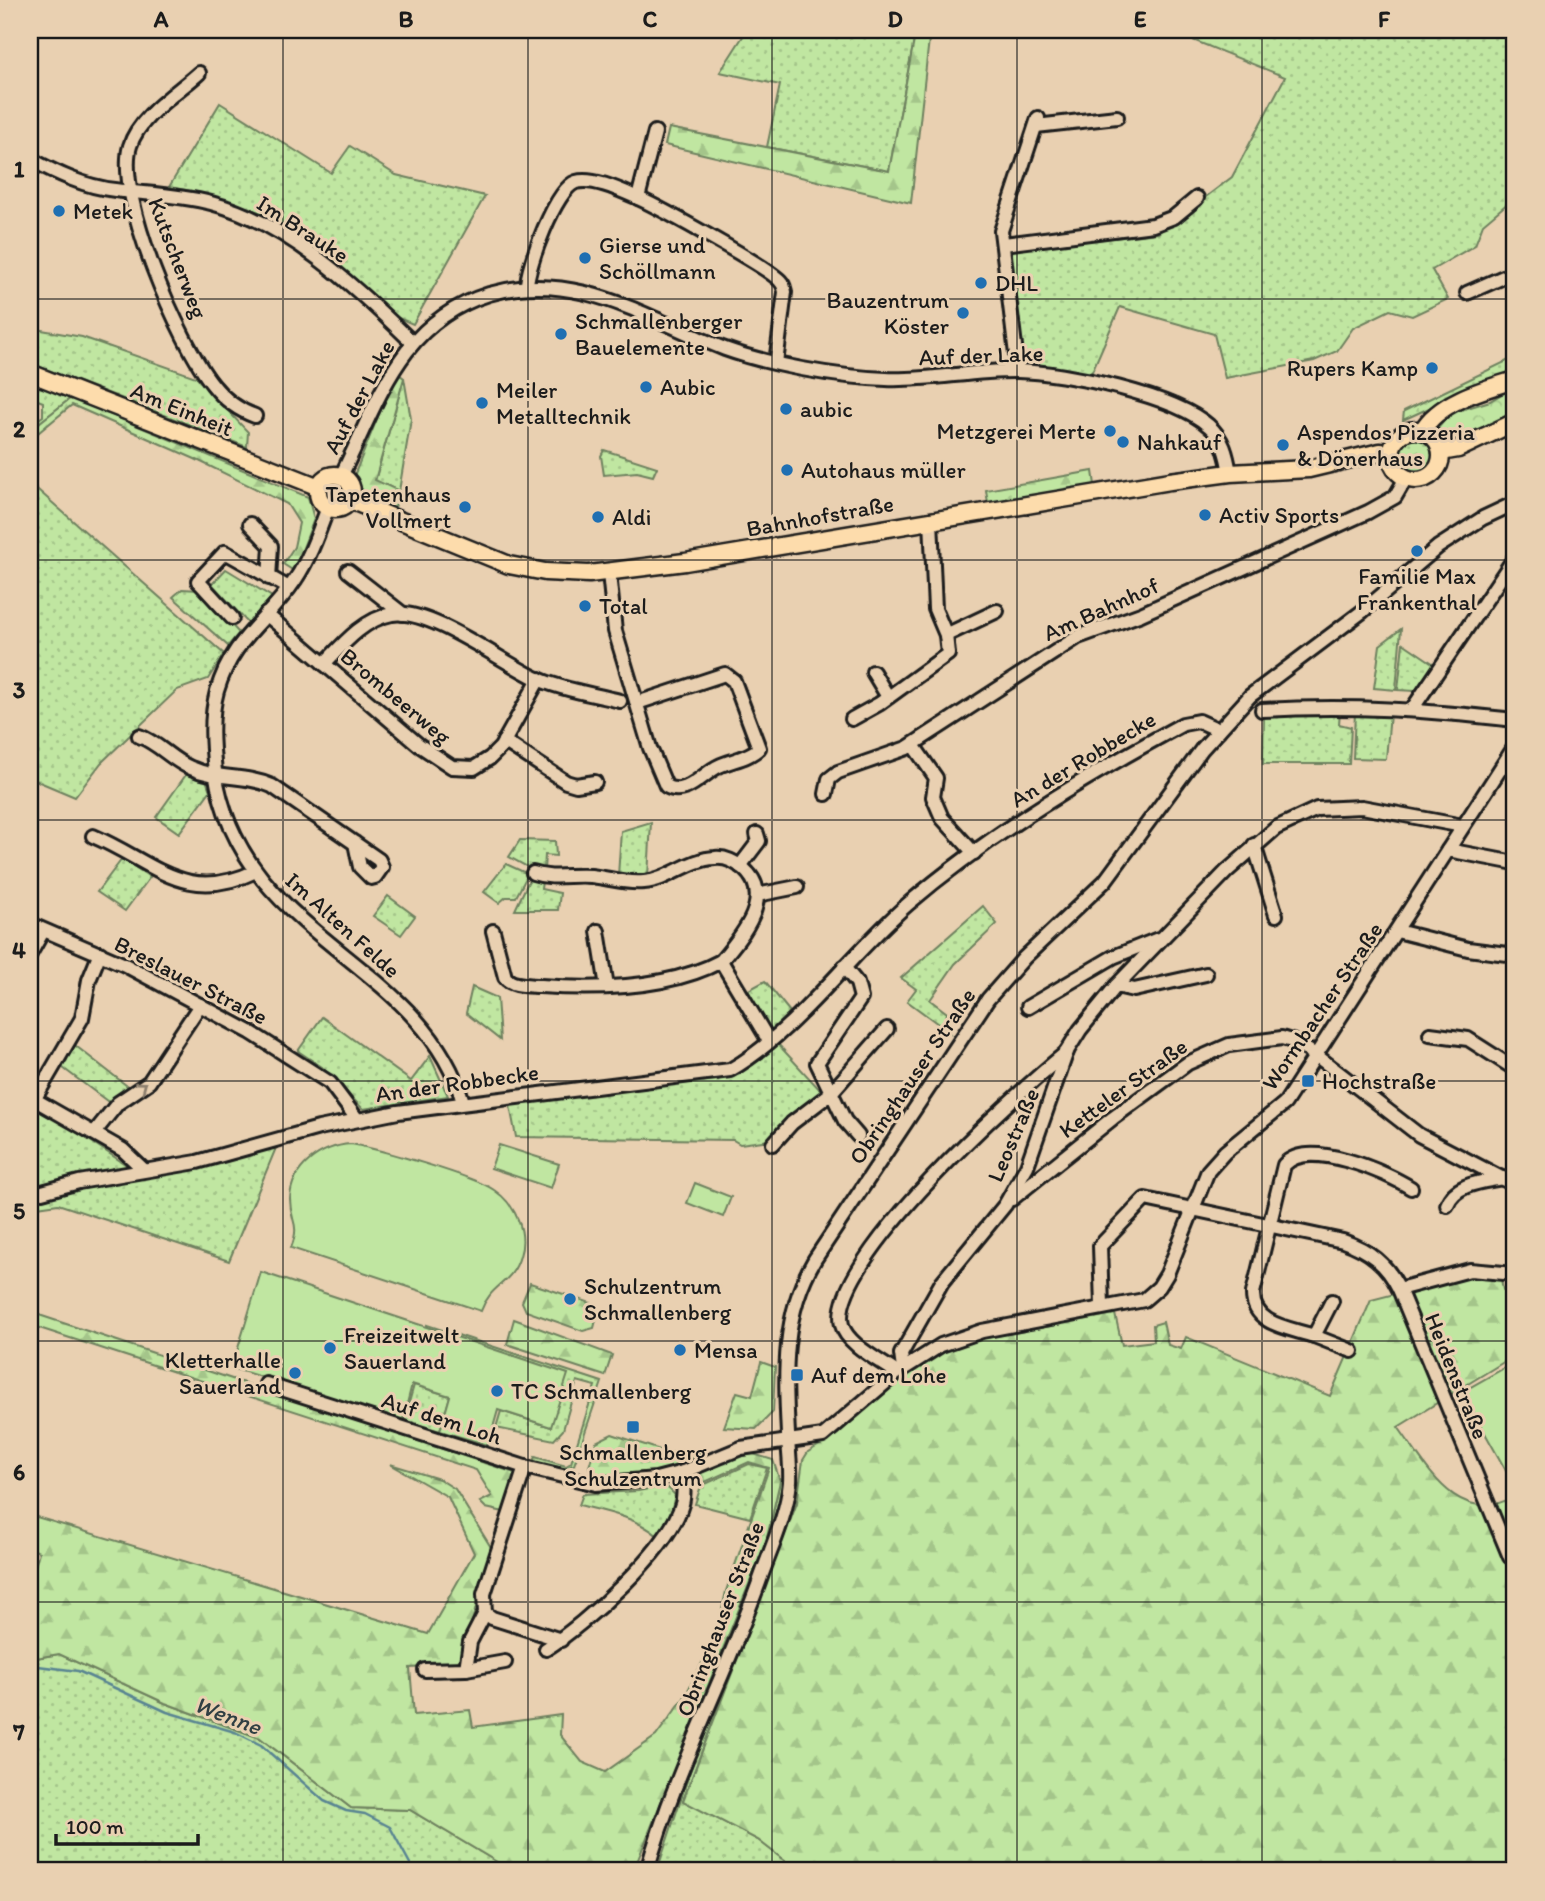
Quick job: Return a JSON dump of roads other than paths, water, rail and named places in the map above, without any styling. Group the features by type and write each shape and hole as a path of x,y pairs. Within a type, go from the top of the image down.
{"main road":[{"name":"Am Einheit","path":"30,373 318,487"},
{"path":"1423,431 1430,420 1448,406 1515,380"},
{"path":"1441,452 1458,449 1515,422"},
{"path":"1423,431 1435,439 1441,452 1438,466 1429,476 1416,481 1406,478 1395,468 1391,453 1401,435 1423,431"},
{"name":"Bahnhofstraße","path":"350,500 509,565 559,573 610,572 1230,473 1309,469 1380,452 1391,453"},
{"path":"341,476 350,484 350,500 343,507 328,507 321,501 318,487 325,478 341,476"}],"street":[{"name":"Kutscherweg","path":"199,73 145,122 134,136 127,163 131,192 158,278 194,355 222,395 255,416"},
{"path":"1018,371 1003,223 1037,122 1117,117"},
{"path":"638,198 654,132"},
{"name":"Im Brauke","path":"30,159 81,183 203,201 258,220 324,265 376,307 412,342"},
{"path":"527,286 527,275 536,249 561,196 572,184 583,181 598,184 638,198 764,268 782,282 785,292 776,363"},
{"path":"1004,244 1153,225 1174,217 1197,198"},
{"path":"1467,293 1515,272"},
{"name":"Auf der Lake","path":"341,476 389,376 412,342 433,323 470,301 527,286 570,288 606,297 726,349 776,363 886,379 1018,371 1077,377 1193,415 1219,437 1230,473"},
{"name":"Am Bahnhof","path":"827,794 829,779 838,772 913,745 1079,637 1119,624 1368,512 1395,497 1406,478"},
{"name":"Obringhauser Straße","path":"649,1865 782,1517 790,1483 785,1353 796,1297 814,1259 988,999 1024,958 1105,881 1219,730 1259,688 1354,618 1437,547 1483,518 1515,503"},
{"name":"Im Alten Felde","path":"328,507 311,550 289,588 232,654 217,692 212,717 216,776 230,823 256,871 305,925 385,990 430,1032 450,1065 463,1102"},
{"path":"852,719 944,659 949,649 935,609 932,520"},
{"path":"250,524 271,546 270,578"},
{"path":"232,618 198,581 225,552 289,588"},
{"path":"1413,708 1515,557"},
{"path":"348,571 403,614"},
{"path":"610,572 615,631 637,703 659,772 671,789 694,784 713,769 759,748 734,681 725,674 637,703"},
{"path":"946,635 997,611"},
{"name":"Brombeerweg","path":"266,614 446,765 474,768 490,758 504,741 539,679"},
{"path":"324,664 369,623 392,614 403,614 433,622 539,679 621,701"},
{"path":"873,672 888,697"},
{"path":"1262,710 1326,707 1413,708 1515,720"},
{"name":"An der Robbecke","path":"42,1192 144,1170 197,1162 357,1119 463,1102 716,1074 736,1066 769,1041 909,903 1018,822 1183,724 1199,721 1219,730"},
{"path":"139,736 152,741 192,769 216,776 252,778 272,786 355,843"},
{"path":"504,741 566,782 576,785 595,782"},
{"path":"913,745 936,778 933,797 942,818 974,853"},
{"name":"Wormbacher Straße","path":"788,1439 809,1440 823,1436 900,1371 932,1349 964,1336 1102,1306 1133,1303 1152,1295 1167,1274 1201,1182 1215,1163 1275,1113 1317,1056 1463,826 1513,755"},
{"name":"Leostraße","path":"900,1371 901,1354 942,1282 1005,1205 1027,1166 1041,1133 1067,1051 1116,986 1254,845 1301,815 1331,807 1374,809 1463,826"},
{"path":"740,866 759,841 757,834"},
{"path":"93,836 159,872 194,884 228,883 256,871"},
{"path":"1254,845 1276,915"},
{"path":"1448,850 1515,863"},
{"path":"493,931 509,982 579,988 607,987 669,977 721,961 751,920 757,895 754,883 740,866 724,859 709,859 662,878 642,882 588,876 553,878 533,873"},
{"path":"757,895 797,887"},
{"path":"30,924 43,932 100,953"},
{"path":"598,931 607,987"},
{"path":"1398,931 1468,949 1515,955"},
{"path":"30,954 43,932"},
{"path":"1028,1007 1113,957 1162,938"},
{"name":"Breslauer Straße","path":"144,1170 128,1154 32,1098 84,1015 89,980 100,953 250,1032 330,1083 357,1119"},
{"path":"721,961 769,1041"},
{"path":"844,967 862,994 817,1063 845,1121 858,1136"},
{"path":"1116,986 1134,990 1206,974"},
{"path":"94,1133 118,1103 149,1082 200,1005"},
{"path":"773,1144 788,1126 830,1094 887,1029"},
{"path":"1430,1034 1468,1039 1515,1069"},
{"name":"Ketteler Straße","path":"1005,1205 1166,1077 1209,1052 1264,1038 1282,1038 1296,1042 1419,1135 1515,1185"},
{"path":"900,1371 845,1332 841,1317 846,1289 897,1219 952,1156 1018,1092 1067,1051"},
{"path":"1352,1351 1267,1320 1255,1306 1253,1293 1282,1171 1289,1160 1308,1154 1362,1164 1411,1188"},
{"path":"1447,1205 1452,1196 1466,1186 1503,1178"},
{"name":"Heidenstraße","path":"1102,1306 1100,1252 1108,1235 1145,1199 1343,1241 1362,1249 1384,1265 1399,1289 1510,1557"},
{"name":"Heidenstraße","path":"1399,1289 1470,1270 1515,1274"},
{"path":"1314,1336 1332,1301"},
{"name":"Auf dem Loh","path":"266,1384 524,1467 596,1484 638,1482 683,1472 741,1448 788,1439"},
{"name":"Auf dem Loh","path":"466,1669 470,1642 485,1613 484,1594 524,1467"},
{"path":"546,1649 561,1640 609,1598 665,1537 683,1502 683,1472"},
{"path":"485,1613 492,1618 561,1640"},
{"path":"425,1670 466,1669 505,1662"}],"waterway":[{"name":"Wenne","path":"30,1665 78,1671 167,1712 235,1732 261,1745 324,1801 346,1811 365,1814 390,1827 414,1871"}],"place":[{"name":"Metek","path":"59,211"},
{"name":"Gierse und Schöllmann","path":"585,258"},
{"name":"DHL","path":"981,283"},
{"name":"Bauzentrum Köster","path":"963,313"},
{"name":"Schmallenberger Bauelemente","path":"561,334"},
{"name":"Rupers Kamp","path":"1432,368"},
{"name":"Aubic","path":"646,387"},
{"name":"Meiler Metalltechnik","path":"482,403"},
{"name":"aubic","path":"786,409"},
{"name":"Metzgerei Merte","path":"1110,431"},
{"name":"Nahkauf","path":"1123,442"},
{"name":"Aspendos Pizzeria & Dönerhaus","path":"1283,445"},
{"name":"Autohaus müller","path":"787,470"},
{"name":"Tapetenhaus Vollmert","path":"465,507"},
{"name":"Activ Sports","path":"1205,515"},
{"name":"Aldi","path":"598,517"},
{"name":"Familie Max Frankenthal","path":"1417,551"},
{"name":"Total","path":"585,606"},
{"name":"Hochstraße","path":"1308,1081"},
{"name":"Schulzentrum Schmallenberg","path":"570,1299"},
{"name":"Freizeitwelt Sauerland","path":"330,1348"},
{"name":"Mensa","path":"680,1350"},
{"name":"Kletterhalle Sauerland","path":"295,1373"},
{"name":"Auf dem Lohe","path":"797,1375"},
{"name":"TC Schmallenberg","path":"497,1391"},
{"name":"Schmallenberg Schulzentrum","path":"633,1427"}]}
